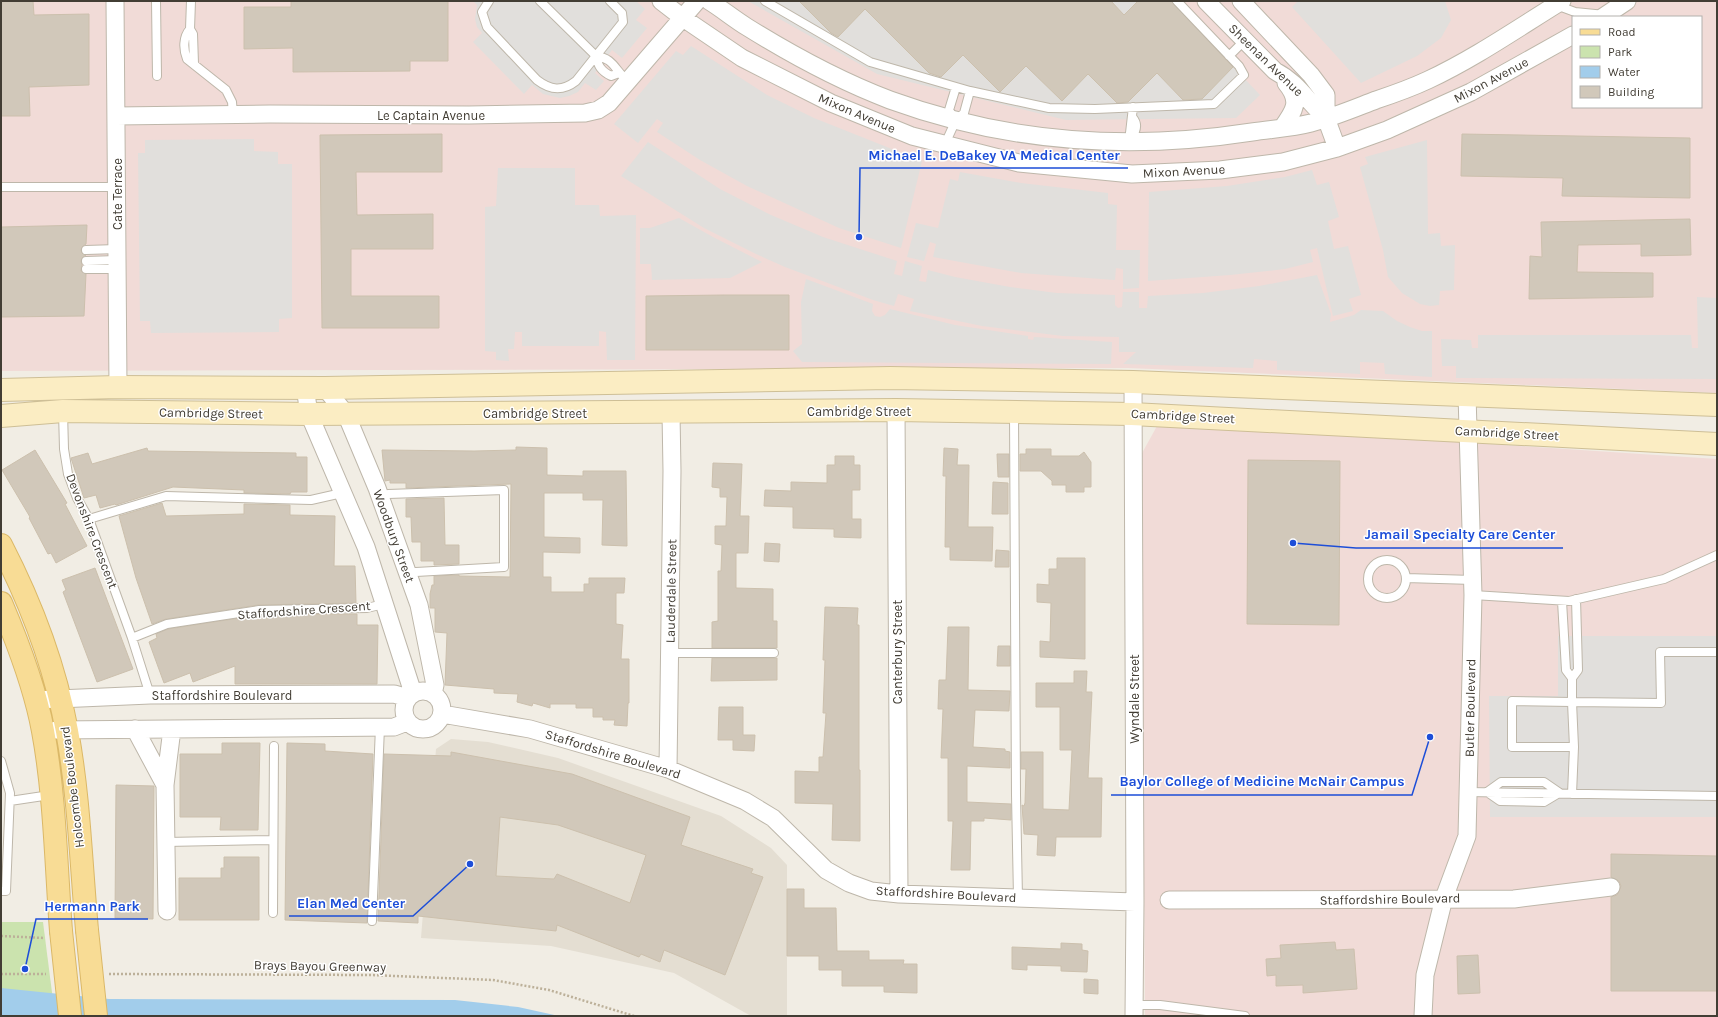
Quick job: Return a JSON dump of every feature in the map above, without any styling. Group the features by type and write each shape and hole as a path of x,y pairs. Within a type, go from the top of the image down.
{"main road":[{"name":"Holcombe Boulevard","path":"1,545 13,567 37,624 60,699 67,730 74,782 86,930 96,1016"},
{"name":"Holcombe Boulevard","path":"2,610 13,630 43,730 50,795 54,935 70,1016"}],"street":[{"name":"Cate Terrace","path":"115,1 118,387"},
{"name":"Mixon Avenue","path":"661,1 683,18 742,58 830,103 912,136 1019,163 1132,174 1220,170 1283,162 1337,148 1387,130 1471,92 1572,36"},
{"name":"Le Captain Avenue","path":"116,116 233,114 577,114 592,112 604,107 624,77 683,18 697,1"},
{"name":"Mixon Avenue","path":"709,1 782,48 832,74 889,99 956,120 993,129 1066,140 1198,140 1309,124 1417,85 1446,72 1557,2"},
{"name":"Sheenan Avenue","path":"1206,1 1275,70 1289,78 1297,85 1311,104 1326,118"},
{"name":"Sheenan Avenue","path":"1241,1 1318,83 1326,95 1326,118 1337,148"},
{"path":"1605,16 1627,1"},
{"path":"1275,70 1295,97 1293,111 1282,128"},
{"name":"Cambridge Street","path":"1,390 118,387 315,388 890,378 1133,382 1717,405"},
{"name":"Wyndale Street","path":"1133,382 1134,1010"},
{"path":"315,388 309,414 366,547 410,695 403,710 407,722 412,727 424,730 436,725 442,714 441,703 433,694 423,691 410,695"},
{"name":"Woodbury Street","path":"315,388 346,414 384,496 420,612 435,685 433,694"},
{"name":"Butler Boulevard","path":"1423,1016 1425,975 1444,898 1467,836 1473,588 1467,395"},
{"name":"Cambridge Street","path":"1,416 63,411 346,414 671,413 896,410 1132,414 1717,444"},
{"name":"Canterbury Street","path":"896,410 898,894"},
{"name":"Lauderdale Street","path":"668,769 671,413"},
{"name":"Staffordshire Boulevard","path":"35,700 150,695 410,695"},
{"name":"Staffordshire Boulevard","path":"442,714 530,729 668,769 745,801 774,818 826,870 849,883 871,891 898,894 1135,902"},
{"path":"43,730 394,727 407,722"},
{"path":"135,729 165,785"},
{"path":"167,911 165,785 172,729"},
{"name":"Staffordshire Boulevard","path":"1169,900 1444,898 1514,899 1568,891 1611,887"}],"lane":[{"path":"156,1 157,76"},
{"path":"191,1 190,29 194,34 194,64 226,90 232,102 233,114"},
{"path":"489,1 482,12 487,27 544,85 555,89 572,84 623,22 622,13 610,1"},
{"path":"540,1 596,56 598,66 611,76 624,77"},
{"path":"765,1 870,62 970,91 1049,108 1214,104 1244,76 1229,56 1177,1"},
{"path":"1557,2 1575,12 1605,16"},
{"path":"1229,56 1245,40"},
{"path":"596,56 605,57 624,77"},
{"path":"956,87 949,110 956,120"},
{"path":"945,144 956,120 964,112 970,91"},
{"path":"1133,107 1133,118 1136,122 1136,133 1133,139"},
{"path":"1,187 116,187"},
{"path":"86,250 117,259"},
{"path":"86,265 117,259"},
{"name":"Devonshire Crescent","path":"63,411 64,449 68,474 77,498 89,519 132,638 150,695"},
{"path":"1014,412 1018,898"},
{"path":"384,496 504,490 504,567 416,572 408,574"},
{"path":"89,519 166,496 311,500 342,493"},
{"path":"1406,578 1562,601 1664,579 1717,555"},
{"path":"1386,560 1397,563 1406,578 1402,591 1391,598 1385,598 1373,592 1368,581 1370,569 1374,565 1386,560"},
{"path":"1572,794 1574,747 1572,678 1578,670 1576,599"},
{"path":"1562,601 1566,670 1572,678"},
{"name":"Staffordshire Crescent","path":"132,638 167,624 259,610 367,608 384,604"},
{"path":"670,653 774,652"},
{"path":"1574,747 1512,748 1512,701 1661,703 1660,652 1717,652"},
{"path":"372,920 380,727"},
{"path":"273,913 274,746"},
{"path":"1,761 10,793 6,892 1,891"},
{"path":"1468,792 1717,796"},
{"path":"10,800 50,795"},
{"path":"166,842 274,840"},
{"path":"1134,1010 1160,1005 1244,1016"}],"path":[{"path":"1,936 54,935"},
{"path":"1,974 48,974"},
{"name":"Brays Bayou Greenway","path":"103,974 370,975 493,980 549,990 634,1016"}],"shaded area":[{"path":"1,1 1717,1 1717,393 1128,368 1,371"},
{"path":"473,1 636,1 645,9 636,20 647,28 622,58 612,50 595,73 604,81 596,90 585,83 578,92 560,98 543,94 532,85 524,94 473,42 482,33 477,27 475,19 477,5"},
{"path":"748,1 1171,1 1260,95 1236,118 1066,120 877,74"},
{"path":"1298,1 1445,1 1451,20 1441,38 1417,56 1361,83 1292,7"},
{"path":"691,46 767,95 814,118 922,161 901,248 839,228 747,186 700,160 657,132 663,123 657,119 638,143 614,124 676,51 683,55"},
{"path":"254,139 254,151 278,152 278,164 292,164 292,318 279,319 279,332 151,333 150,321 140,321 138,153 145,153 145,140"},
{"path":"1427,140 1428,234 1440,233 1441,246 1455,245 1454,290 1440,291 1439,305 1430,306 1420,304 1402,293 1388,277 1383,250 1360,167 1368,164 1365,157"},
{"path":"648,142 720,189 771,215 823,237 897,261 894,274 902,276 905,261 922,266 919,281 926,282 928,270 955,277 1010,287 1057,293 1115,295 1115,305 1118,308 1122,307 1123,292 1139,292 1139,308 1147,308 1148,296 1203,293 1259,286 1317,275 1331,314 1330,322 1354,315 1361,310 1383,311 1397,321 1410,327 1422,331 1432,331 1432,377 1385,374 1384,363 1360,362 1360,374 1277,370 1277,361 1254,359 1253,368 1123,364 1136,352 1119,352 1119,337 1063,336 982,326 910,311 914,299 898,294 894,306 873,300 785,267 756,254 704,228 621,176"},
{"path":"498,168 575,168 575,205 599,205 600,216 636,215 635,360 607,360 606,332 599,331 599,346 522,346 522,332 515,332 514,349 508,349 509,361 496,360 496,352 485,351 485,207 496,206"},
{"path":"1312,170 1317,185 1329,182 1339,217 1328,221 1334,249 1348,246 1361,295 1349,299 1353,311 1333,316 1317,248 1310,250 1313,262 1285,269 1148,281 1149,192 1227,186 1285,177"},
{"path":"960,172 1021,183 1108,193 1108,204 1117,205 1116,250 1140,250 1139,288 1123,289 1123,269 1116,268 1115,280 1021,273 933,257 936,244 930,242 924,261 907,257 916,223 938,228 950,179 958,181"},
{"path":"679,218 762,262 730,278 652,280 651,264 640,264 640,228 650,228"},
{"path":"806,279 873,304 872,311 875,316 880,317 885,315 890,309 955,325 1028,336 1028,339 1033,340 1034,337 1112,342 1111,364 802,362 793,351 802,344 801,302"},
{"path":"1697,297 1717,298 1717,379 1456,378 1456,366 1442,366 1441,339 1471,340 1472,348 1478,348 1478,335 1691,335 1692,348 1698,348"},
{"path":"1182,424 1717,459 1717,1016 1145,1016 1141,455 1157,426"},
{"path":"1558,636 1717,636 1717,817 1490,817 1489,696 1558,696"},
{"path":"451,739 488,742 558,758 721,816 771,848 787,865 787,1016 751,1016 674,973 551,946 421,938 436,749"}],"green space":[{"path":"1,922 43,922 55,1016 1,1016"}],"water":[{"path":"1,988 109,999 455,1000 518,1007 559,1016 1,1016"}],"building":[{"path":"1,1 33,1 34,15 89,14 89,85 29,87 30,116 1,116"},
{"path":"291,1 448,1 448,61 410,61 410,71 293,72 293,48 244,49 244,7 291,7"},
{"path":"799,1 1111,1 1124,15 1138,1 1171,1 1233,67 1202,99 1183,100 1157,73 1128,102 1117,103 1088,74 1062,101 1026,66 1000,92 963,55 941,77 929,73 865,9 838,37 831,33"},
{"path":"442,134 442,172 356,172 357,215 433,214 433,249 351,249 351,296 439,296 439,328 322,328 320,135"},
{"path":"1462,134 1690,138 1690,198 1562,196 1563,178 1461,176"},
{"path":"1690,219 1691,255 1641,256 1641,244 1578,245 1577,272 1653,273 1653,297 1529,299 1530,256 1542,257 1541,222"},
{"path":"87,225 86,244 81,250 82,253 86,255 81,261 81,271 86,274 84,316 1,317 1,227"},
{"path":"789,295 789,350 646,350 646,296"},
{"path":"516,447 547,448 547,475 583,476 583,471 626,471 627,546 602,545 603,500 583,500 583,493 544,493 544,537 580,538 580,553 543,552 543,577 551,577 551,592 584,592 584,584 589,584 589,578 625,578 624,593 616,593 616,624 623,625 621,659 629,659 629,703 627,726 614,725 615,720 603,720 603,717 593,717 593,708 576,708 576,704 550,704 550,708 533,703 532,706 517,702 518,694 494,693 494,689 445,685 447,633 435,632 435,608 430,608 430,594 432,585 434,585 434,576 459,575 510,577 511,484 406,488 406,483 390,483 390,480 385,481 382,450 474,451 516,450"},
{"path":"147,448 148,451 296,453 296,457 307,457 307,492 291,492 290,494 244,493 244,490 173,487 116,505 100,508 96,495 84,498 71,458 88,453 92,464"},
{"path":"944,448 958,449 957,465 969,465 968,527 993,527 992,561 950,560 950,547 945,547 946,476 943,476"},
{"path":"1026,449 1051,449 1051,456 1079,456 1084,452 1091,462 1091,487 1084,487 1084,492 1066,492 1066,485 1052,485 1052,481 1041,471 1020,471 1020,454 1026,454"},
{"path":"35,450 67,503 65,504 87,546 56,563 51,553 48,554 29,518 30,517 2,470"},
{"path":"997,454 1009,454 1009,477 998,477"},
{"path":"835,456 854,456 854,465 860,465 860,490 852,490 852,519 861,519 861,538 834,537 834,529 793,528 793,507 764,506 765,490 791,491 791,482 827,483 827,465 835,465"},
{"path":"1248,460 1340,461 1339,625 1247,624"},
{"path":"713,463 742,464 740,516 749,516 748,553 736,553 736,588 773,589 773,621 777,621 777,648 712,648 712,622 718,621 718,571 721,571 722,545 715,544 715,526 726,526 727,497 720,497 720,488 712,487"},
{"path":"993,482 1008,483 1008,514 992,514"},
{"path":"444,498 445,545 459,545 459,564 434,565 434,561 421,561 421,542 412,542 411,517 406,517 406,499"},
{"path":"162,503 166,516 244,514 244,504 290,505 290,515 335,516 334,566 355,566 356,603 258,605 166,619 152,624 136,578 119,516"},
{"path":"765,543 780,544 779,562 764,561"},
{"path":"996,550 1009,551 1009,567 995,567"},
{"path":"1057,558 1085,558 1085,659 1040,657 1040,641 1050,642 1051,603 1037,602 1037,584 1049,585 1049,569 1057,569"},
{"path":"95,568 133,669 97,682 63,592 66,590 62,580"},
{"path":"825,607 858,608 860,841 832,840 833,804 795,803 795,771 819,772 819,757 823,757 826,713 823,713"},
{"path":"357,614 357,625 378,625 377,684 235,684 235,666 193,682 190,673 164,683 149,642 157,638 156,634 168,629 259,615"},
{"path":"948,627 969,627 968,690 1010,691 1009,711 975,710 973,747 1005,749 1005,751 1010,752 1010,768 967,766 967,802 1011,804 1011,820 984,818 984,821 971,821 970,870 951,870 953,821 948,821 948,758 941,758 943,709 938,709 939,680 946,680"},
{"path":"998,646 1010,646 1010,666 997,666"},
{"path":"712,658 777,658 777,680 711,681"},
{"path":"1074,671 1087,671 1086,692 1092,692 1088,778 1102,778 1101,837 1056,837 1055,856 1037,855 1038,835 1024,834 1022,805 1024,806 1025,803 1026,769 1021,769 1021,752 1043,752 1043,809 1069,810 1072,750 1060,750 1060,707 1036,707 1036,683 1074,683"},
{"path":"719,707 743,707 743,735 755,735 754,751 733,750 733,740 718,740"},
{"path":"222,743 260,743 258,830 220,830 221,817 180,817 180,754 222,754"},
{"path":"287,743 325,744 325,751 373,754 367,923 285,920"},
{"path":"451,752 572,774 690,817 681,845 753,869 751,873 763,877 725,975 664,950 660,962 641,954 639,957 557,925 556,931 418,916 418,923 378,921 384,754 451,756","holes":["500,817 558,825 646,855 630,903 557,874 554,879 496,876"]},
{"path":"116,785 154,786 153,919 115,918"},
{"path":"1611,854 1717,856 1717,991 1611,991 1611,897 1617,895 1621,886 1619,881 1611,877"},
{"path":"224,857 259,857 259,920 179,920 179,878 221,878 221,868 224,868"},
{"path":"787,889 804,889 804,908 836,908 837,951 869,951 869,960 904,960 903,964 917,964 917,993 884,992 884,986 842,986 842,970 819,970 819,956 787,956"},
{"path":"1335,942 1336,950 1354,949 1357,989 1303,993 1303,985 1276,986 1276,975 1267,976 1266,959 1281,958 1280,945"},
{"path":"1061,943 1082,944 1082,950 1088,951 1087,972 1061,971 1061,966 1027,965 1027,970 1012,969 1012,947 1061,949"},
{"path":"1478,955 1480,993 1458,994 1457,956"},
{"path":"1084,979 1098,980 1098,994 1084,993"}],"place":[{"name":"Michael E. DeBakey VA Medical Center","path":"859,237"},
{"name":"Jamail Specialty Care Center","path":"1293,543"},
{"name":"Baylor College of Medicine McNair Campus","path":"1430,737"},
{"name":"Elan Med Center","path":"470,864"},
{"name":"Hermann Park","path":"25,969"}]}
